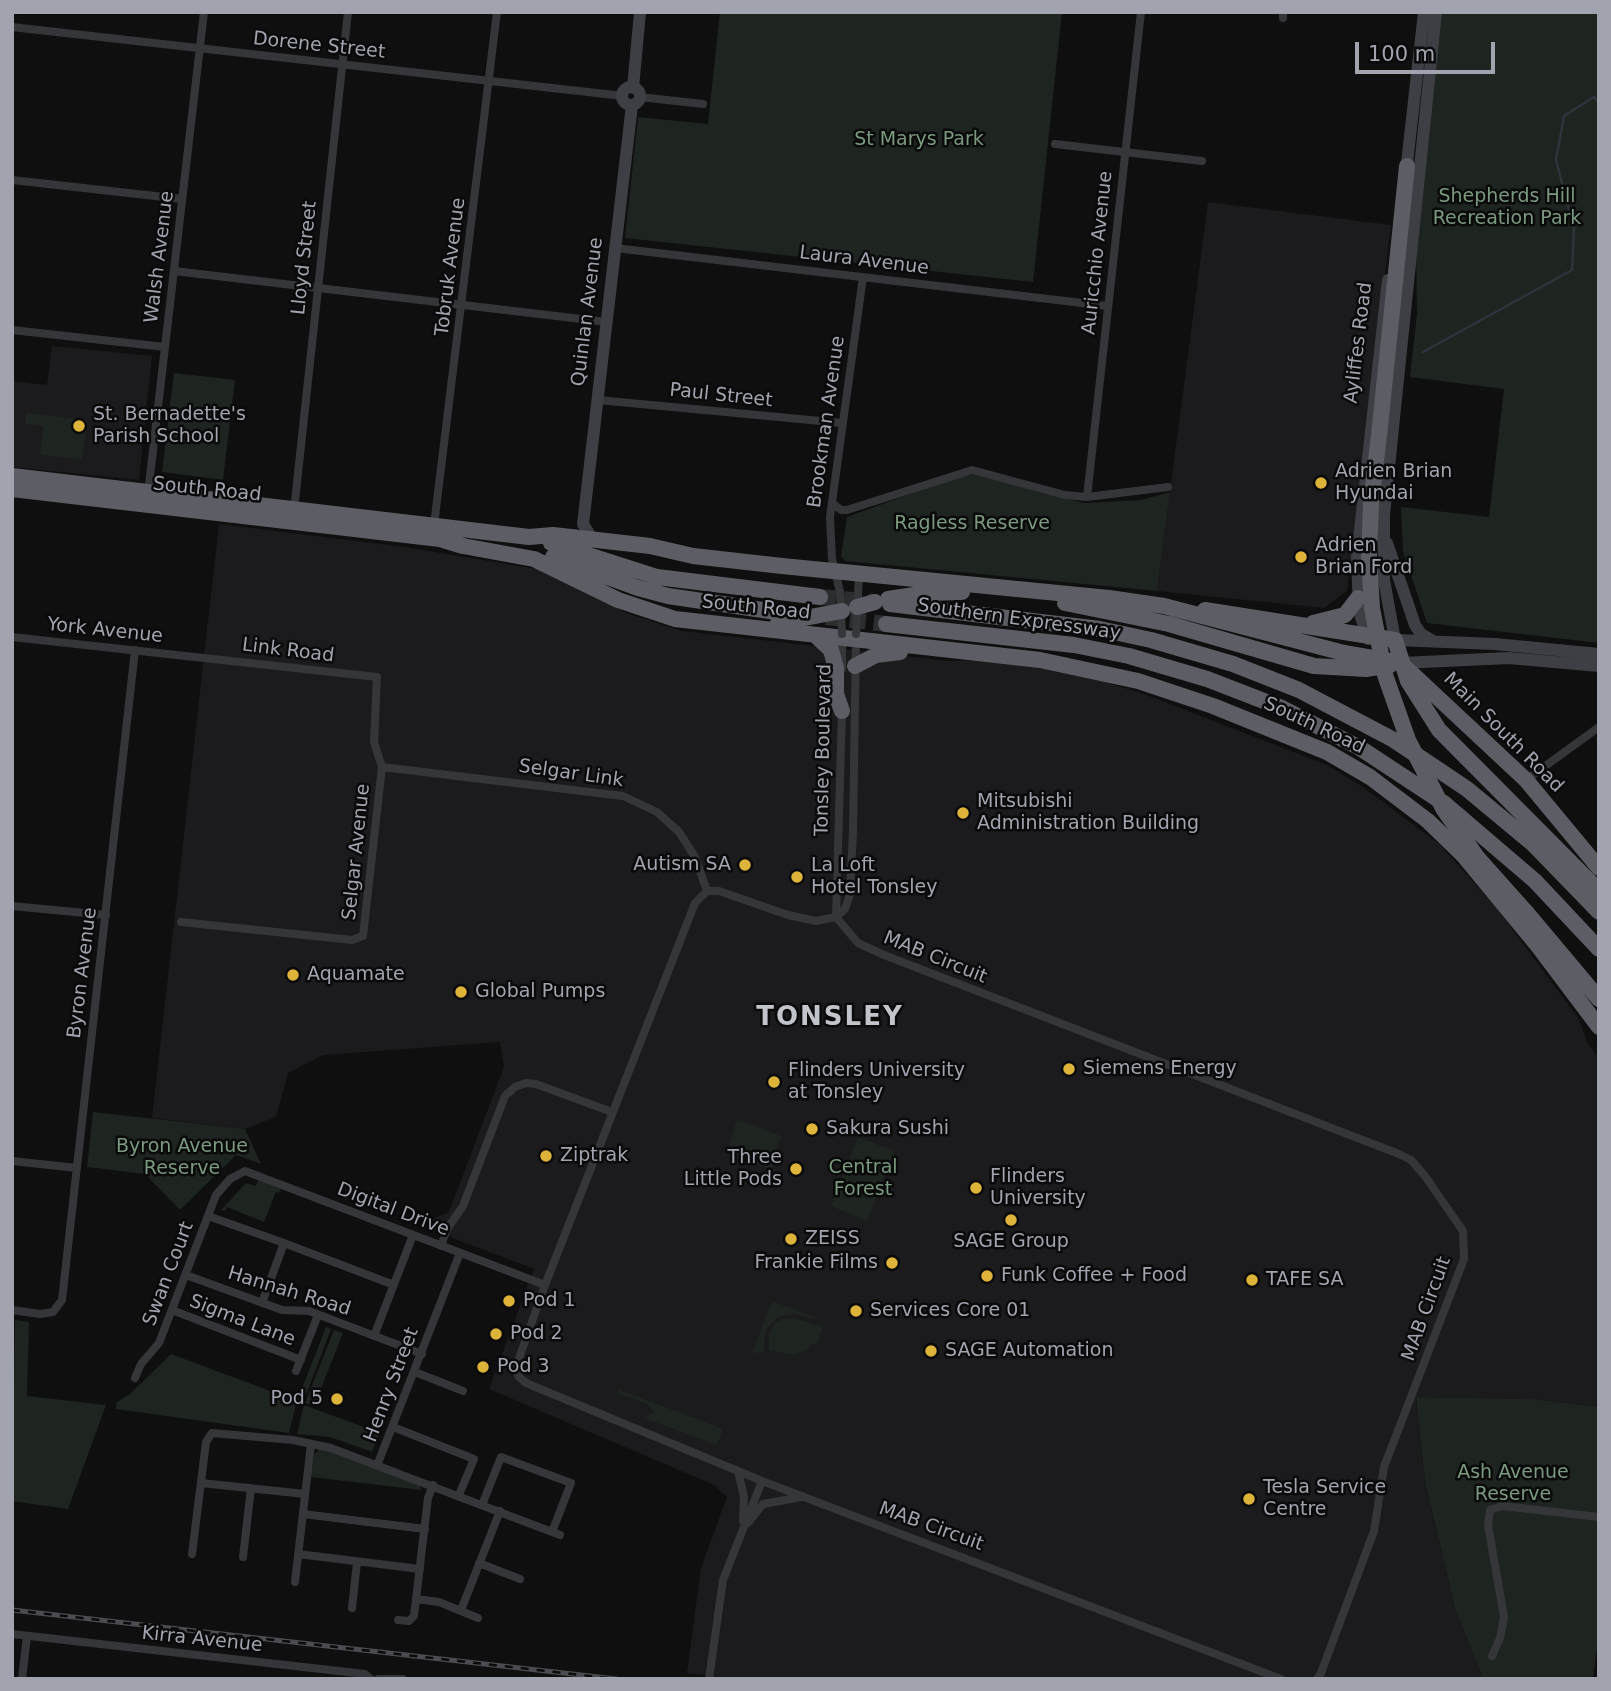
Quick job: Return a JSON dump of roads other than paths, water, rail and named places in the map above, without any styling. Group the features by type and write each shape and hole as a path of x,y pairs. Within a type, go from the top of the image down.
{"highway":[{"path":"1407,166 1371,505 1369,557 1372,608 1385,675 1408,740 1444,810 1477,858 1599,999"},
{"name":"South Road","path":"12,476 148,498"},
{"name":"South Road","path":"12,489 148,498 437,532 568,537 650,546 705,557 1045,590 1226,612 1395,640"},
{"path":"437,532 528,550 638,588 685,600 784,618"},
{"name":"South Road","path":"437,532 463,547 546,563 604,594 655,614 724,626 816,636 849,636 1040,660 1138,681 1255,721 1328,752 1394,794 1462,855 1538,946 1599,1027"},
{"path":"529,537 657,577 820,597"},
{"path":"724,626 784,618 852,604 951,591 1095,608 1168,624 1279,658 1325,668 1366,669 1399,663"},
{"path":"1293,624 1339,618 1349,612 1358,598"},
{"name":"Southern Expressway","path":"890,604 1100,629 1177,646 1263,675 1324,702 1394,740 1475,795 1546,856 1599,912"},
{"name":"South Road","path":"1164,606 1293,641 1399,663"},
{"name":"Southern Expressway","path":"886,624 1074,645 1164,666 1247,694 1314,723 1360,747 1422,788 1535,881 1599,949"},
{"path":"816,636 827,644 833,656 836,694 842,710"},
{"path":"1395,640 1399,663 1418,700 1447,739 1542,831 1599,891"},
{"path":"855,666 869,657 906,652 918,646"},
{"name":"Main South Road","path":"1399,663 1526,780 1599,868"},
{"path":"1138,681 1156,683 1284,724 1422,788"}],"main road":[{"name":"Quinlan Avenue","path":"583,524 640,12"},
{"name":"Ayliffes Road","path":"1366,637 1358,598 1359,533 1375,381 1395,224 1407,166 1424,12"},
{"path":"1395,640 1384,580 1383,530 1406,315 1411,231 1436,12"},
{"path":"568,537 583,524 593,540"},
{"path":"1383,530 1415,625 1424,636 1435,642"},
{"path":"1366,637 1382,655 1399,663 1509,658 1599,666"},
{"name":"South Road","path":"1395,640 1599,654"}],"street":[{"name":"Walsh Avenue","path":"148,498 204,12"},
{"name":"Lloyd Street","path":"293,514 348,12"},
{"name":"Tobruk Avenue","path":"437,532 496,12"},
{"name":"Auricchio Avenue","path":"1087,497 1141,12"},
{"name":"Dorene Street","path":"12,27 703,104"},
{"path":"1055,144 1202,161"},
{"path":"12,180 182,199"},
{"name":"Laura Avenue","path":"615,248 1108,306"},
{"path":"174,271 607,323"},
{"name":"Brookman Avenue","path":"835,571 830,531 832,504 863,277"},
{"path":"12,330 165,347"},
{"name":"Paul Street","path":"598,400 842,424"},
{"path":"832,504 839,510 847,510 972,470 1065,495 1087,497 1168,487"},
{"name":"Tonsley Boulevard","path":"835,571 840,592 852,604"},
{"name":"Tonsley Boulevard","path":"836,917 842,710 852,604 859,572"},
{"name":"Tonsley Boulevard","path":"836,917 845,909 849,894 855,666 849,636 852,604"},
{"name":"York Avenue","path":"12,637 195,655"},
{"name":"Byron Avenue","path":"12,1310 40,1314 52,1312 62,1300 135,650"},
{"name":"Link Road","path":"195,655 377,677"},
{"name":"Selgar Avenue","path":"181,922 352,940 363,936 366,930 382,767 374,742 377,677"},
{"path":"1526,780 1599,727"},
{"name":"Selgar Link","path":"382,767 624,796 657,812 679,832 695,857 707,891"},
{"path":"707,891 719,891 806,920 836,917"},
{"name":"MAB Circuit","path":"707,891 695,904 612,1112 545,1285 517,1364 518,1376 526,1384 762,1481 1281,1679"},
{"path":"12,906 106,915"},
{"name":"MAB Circuit","path":"836,917 858,943 884,956 1411,1160 1463,1231 1466,1247 1464,1259 1384,1467 1374,1531 1317,1679"},
{"path":"441,1246 447,1229 463,1206 505,1096 515,1087 526,1083 536,1084 612,1112"},
{"path":"12,1161 77,1168"},
{"name":"Digital Drive","path":"230,1179 245,1171 253,1173 545,1285"},
{"name":"Swan Court","path":"135,1378 141,1364 159,1343 208,1216 222,1186 230,1179"},
{"path":"208,1216 394,1285"},
{"path":"374,1336 414,1235"},
{"path":"262,1303 284,1243"},
{"name":"Henry Street","path":"460,1253 378,1464 482,1505 500,1511 556,1534 570,1483 501,1457 482,1505"},
{"name":"Hannah Road","path":"186,1275 282,1310 318,1315 422,1354"},
{"name":"Sigma Lane","path":"172,1310 301,1360"},
{"path":"296,1371 318,1315"},
{"path":"415,1372 463,1391"},
{"path":"393,1427 474,1459 459,1495"},
{"path":"192,1554 206,1441 212,1433 311,1444 378,1464"},
{"path":"295,1583 311,1444"},
{"path":"738,1471 744,1497 742,1531"},
{"path":"709,1679 723,1580 762,1481"},
{"path":"201,1483 305,1494"},
{"path":"398,1620 409,1622 414,1616 428,1498 433,1485"},
{"path":"243,1557 251,1488"},
{"path":"742,1531 763,1504 804,1497"},
{"path":"1492,1656 1500,1638 1504,1617 1488,1525 1490,1510 1502,1506 1599,1517"},
{"path":"461,1610 500,1511"},
{"path":"303,1514 425,1529"},
{"path":"298,1555 420,1569"},
{"path":"352,1608 357,1562"},
{"path":"480,1563 520,1578"},
{"path":"416,1600 439,1602 478,1618"},
{"name":"Kirra Avenue","path":"12,1634 365,1674 371,1679"},
{"path":"22,1679 27,1636"},
{"path":"379,1678 403,1679"}],"waterway":[{"path":"1423,352 1572,270 1574,229 1556,160 1564,116 1594,97 1599,102"}],"tunnel":[{"path":"820,597 873,602"},
{"path":"826,617 886,624"}],"railway":[{"path":"12,1610 616,1679"}],"place":[{"name":"St. Bernadette's Parish School","path":"79,426"},
{"name":"Adrien Brian Hyundai","path":"1321,483"},
{"name":"Adrien Brian Ford","path":"1301,557"},
{"name":"Mitsubishi Administration Building","path":"963,813"},
{"name":"Autism SA","path":"745,865"},
{"name":"La Loft Hotel Tonsley","path":"797,877"},
{"name":"Aquamate","path":"293,975"},
{"name":"Global Pumps","path":"461,992"},
{"name":"Siemens Energy","path":"1069,1069"},
{"name":"Flinders University at Tonsley","path":"774,1082"},
{"name":"Sakura Sushi","path":"812,1129"},
{"name":"Ziptrak","path":"546,1156"},
{"name":"Three Little Pods","path":"796,1169"},
{"name":"Flinders University","path":"976,1188"},
{"name":"SAGE Group","path":"1011,1220"},
{"name":"ZEISS","path":"791,1239"},
{"name":"Frankie Films","path":"892,1263"},
{"name":"Funk Coffee + Food","path":"987,1276"},
{"name":"TAFE SA","path":"1252,1280"},
{"name":"Pod 1","path":"509,1301"},
{"name":"Services Core 01","path":"856,1311"},
{"name":"Pod 2","path":"496,1334"},
{"name":"SAGE Automation","path":"931,1351"},
{"name":"Pod 3","path":"483,1367"},
{"name":"Pod 5","path":"337,1399"},
{"name":"Tesla Service Centre","path":"1249,1499"}],"district":[{"name":"TONSLEY","path":"830,1018"}],"park label":[{"name":"St Marys Park","path":"919,140"},
{"name":"Shepherds Hill Recreation Park","path":"1507,208"},
{"name":"Ragless Reserve","path":"972,524"},
{"name":"Byron Avenue Reserve","path":"182,1158"},
{"name":"Central Forest","path":"863,1179"},
{"name":"Ash Avenue Reserve","path":"1513,1484"}]}
